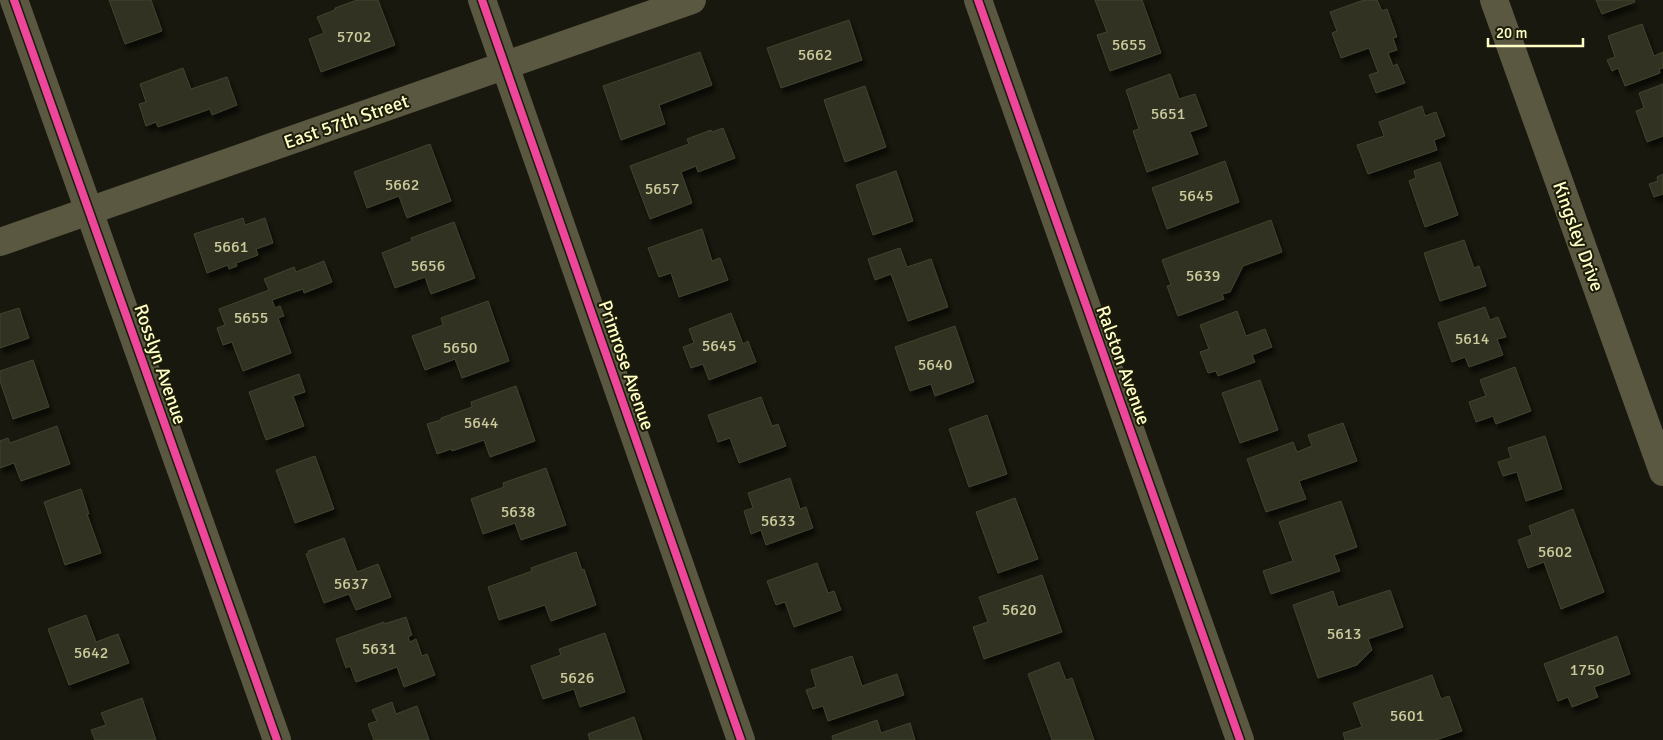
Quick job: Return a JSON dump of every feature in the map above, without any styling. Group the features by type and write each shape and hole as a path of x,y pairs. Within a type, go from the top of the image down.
{"street":[{"name":"Rosslyn Avenue","path":"14,0 277,740"},
{"name":"Primrose Avenue","path":"482,0 741,740"},
{"name":"East 57th Street","path":"0,242 692,0"},
{"name":"Ralston Avenue","path":"978,0 1240,740"},
{"name":"Kingsley Drive","path":"1494,0 1663,472"}],"building":[{"path":"109,0 151,0 162,31 125,44"},
{"path":"357,0 378,0 395,45 321,72 309,39 324,33 317,17"},
{"path":"1095,0 1142,0 1161,53 1110,71 1097,35 1107,32"},
{"path":"1364,0 1377,0 1382,11 1387,9 1397,37 1393,38 1397,50 1388,53 1393,66 1397,64 1405,83 1376,93 1369,75 1378,72 1369,48 1341,58 1332,33 1337,31 1330,12"},
{"path":"1596,0 1634,0 1635,2 1602,14"},
{"path":"849,20 862,60 781,88 767,48"},
{"path":"1642,24 1654,56 1663,52 1663,68 1659,69 1660,73 1625,86 1618,68 1612,71 1607,60 1615,57 1608,36"},
{"path":"700,52 712,85 659,105 665,124 621,140 603,86"},
{"path":"183,68 191,89 227,77 237,105 212,115 210,109 158,127 156,122 146,126 139,104 146,102 140,84"},
{"path":"1170,74 1179,99 1195,94 1207,126 1190,132 1198,154 1147,172 1133,131 1139,129 1126,90"},
{"path":"1663,84 1663,136 1647,142 1636,111 1644,108 1639,93"},
{"path":"865,86 886,147 845,162 824,100"},
{"path":"1422,106 1425,116 1436,112 1445,136 1434,140 1437,150 1368,174 1357,145 1384,136 1379,122"},
{"path":"723,128 735,158 698,172 696,166 681,172 692,203 650,219 630,166 689,144 687,139 711,130 712,132"},
{"path":"430,144 451,201 407,218 399,196 367,208 354,172"},
{"path":"1225,161 1239,202 1167,229 1152,188"},
{"path":"1440,162 1458,215 1425,227 1409,181 1416,178 1414,171"},
{"path":"896,171 913,221 873,235 856,185"},
{"path":"1663,174 1663,194 1654,197 1649,184 1658,181 1657,177"},
{"path":"243,218 245,225 265,218 273,243 256,249 258,255 236,263 237,266 229,269 228,265 207,273 194,234"},
{"path":"1271,220 1282,252 1243,266 1230,292 1222,294 1224,299 1178,316 1167,286 1171,285 1162,260"},
{"path":"454,222 475,278 431,294 425,277 395,288 382,253 412,241 411,238"},
{"path":"702,229 712,261 720,258 728,280 679,297 671,273 659,277 648,248"},
{"path":"1464,240 1474,268 1479,266 1486,286 1440,301 1424,253"},
{"path":"900,248 907,267 931,259 948,307 908,321 891,274 875,280 868,259"},
{"path":"324,261 332,282 304,293 303,289 272,300 275,308 280,306 284,316 278,318 291,353 243,371 232,342 223,345 217,328 225,325 219,309 269,290 264,279 294,267 296,272"},
{"path":"488,301 509,361 462,378 455,359 425,370 412,336 443,325 441,318"},
{"path":"1485,307 1490,320 1498,317 1506,337 1497,339 1503,355 1469,367 1465,357 1452,362 1438,323"},
{"path":"19,308 29,338 0,348 0,314"},
{"path":"1237,311 1246,336 1265,329 1272,347 1252,355 1255,362 1218,376 1216,371 1208,373 1200,352 1209,349 1200,325"},
{"path":"731,313 743,344 748,341 756,362 709,380 703,364 691,368 683,347 694,343 689,329"},
{"path":"955,326 974,382 935,396 931,384 910,391 895,347"},
{"path":"33,360 49,407 13,419 0,381 0,371"},
{"path":"1515,367 1531,411 1496,424 1493,416 1476,422 1469,402 1486,396 1480,380"},
{"path":"299,374 305,392 293,396 304,426 266,440 249,392"},
{"path":"1260,380 1278,430 1240,443 1222,393"},
{"path":"516,386 535,441 490,457 484,440 437,454 427,424 472,407 471,402"},
{"path":"761,397 772,426 778,424 786,446 739,463 730,438 718,442 708,415"},
{"path":"987,415 1007,474 969,487 949,429"},
{"path":"1343,423 1357,461 1299,481 1306,499 1266,512 1247,459 1293,442 1297,452 1312,446 1308,435"},
{"path":"57,426 70,464 21,481 14,463 0,468 0,441 8,438 10,443"},
{"path":"1545,436 1562,489 1526,501 1517,472 1503,476 1498,462 1511,458 1508,448"},
{"path":"315,456 334,509 295,523 276,470"},
{"path":"546,468 566,525 521,540 515,523 483,534 471,499 504,487 503,483"},
{"path":"790,478 800,509 806,507 813,528 766,545 761,530 751,534 744,511 753,508 748,493"},
{"path":"81,489 89,514 87,514 101,553 65,565 44,502"},
{"path":"1015,498 1038,559 998,573 976,512"},
{"path":"1341,501 1357,547 1334,555 1340,571 1271,594 1263,571 1293,561 1279,522"},
{"path":"1573,509 1604,592 1561,609 1544,562 1528,568 1518,540 1532,535 1529,526"},
{"path":"344,538 357,572 378,564 391,597 356,610 349,594 324,603 306,554 309,553 308,551"},
{"path":"576,552 596,605 551,621 545,605 499,620 488,587 532,571 531,568"},
{"path":"817,563 828,593 834,591 841,610 794,627 785,602 776,605 767,581"},
{"path":"1042,575 1062,632 984,659 973,627 988,622 979,597"},
{"path":"1390,590 1403,627 1368,639 1372,650 1357,665 1318,678 1293,605 1333,591 1338,607"},
{"path":"86,615 96,642 118,634 129,663 69,685 48,629"},
{"path":"406,617 412,635 408,637 410,642 416,639 422,656 427,654 435,675 404,687 397,667 356,682 350,666 346,668 336,639 384,622 384,624"},
{"path":"605,633 625,692 580,707 574,689 543,699 531,666 561,655 559,649"},
{"path":"1617,636 1630,674 1594,687 1598,697 1572,707 1568,697 1558,701 1544,664"},
{"path":"852,656 862,686 897,674 904,695 828,721 823,706 813,709 806,690 816,687 811,670"},
{"path":"1059,662 1066,680 1072,678 1094,740 1052,740 1028,674"},
{"path":"1432,675 1441,699 1449,696 1462,731 1436,740 1345,740 1343,733 1362,727 1353,703"},
{"path":"142,698 156,740 95,740 91,730 106,725 101,713"},
{"path":"392,702 396,714 417,706 429,740 374,740 368,724 377,721 372,710"},
{"path":"634,717 642,740 590,740 588,734"},
{"path":"877,720 881,733 910,723 915,740 833,740 832,736"}],"cycle path":[{"path":"14,0 277,740"},
{"path":"482,0 741,740"},
{"path":"978,0 1240,740"}]}
